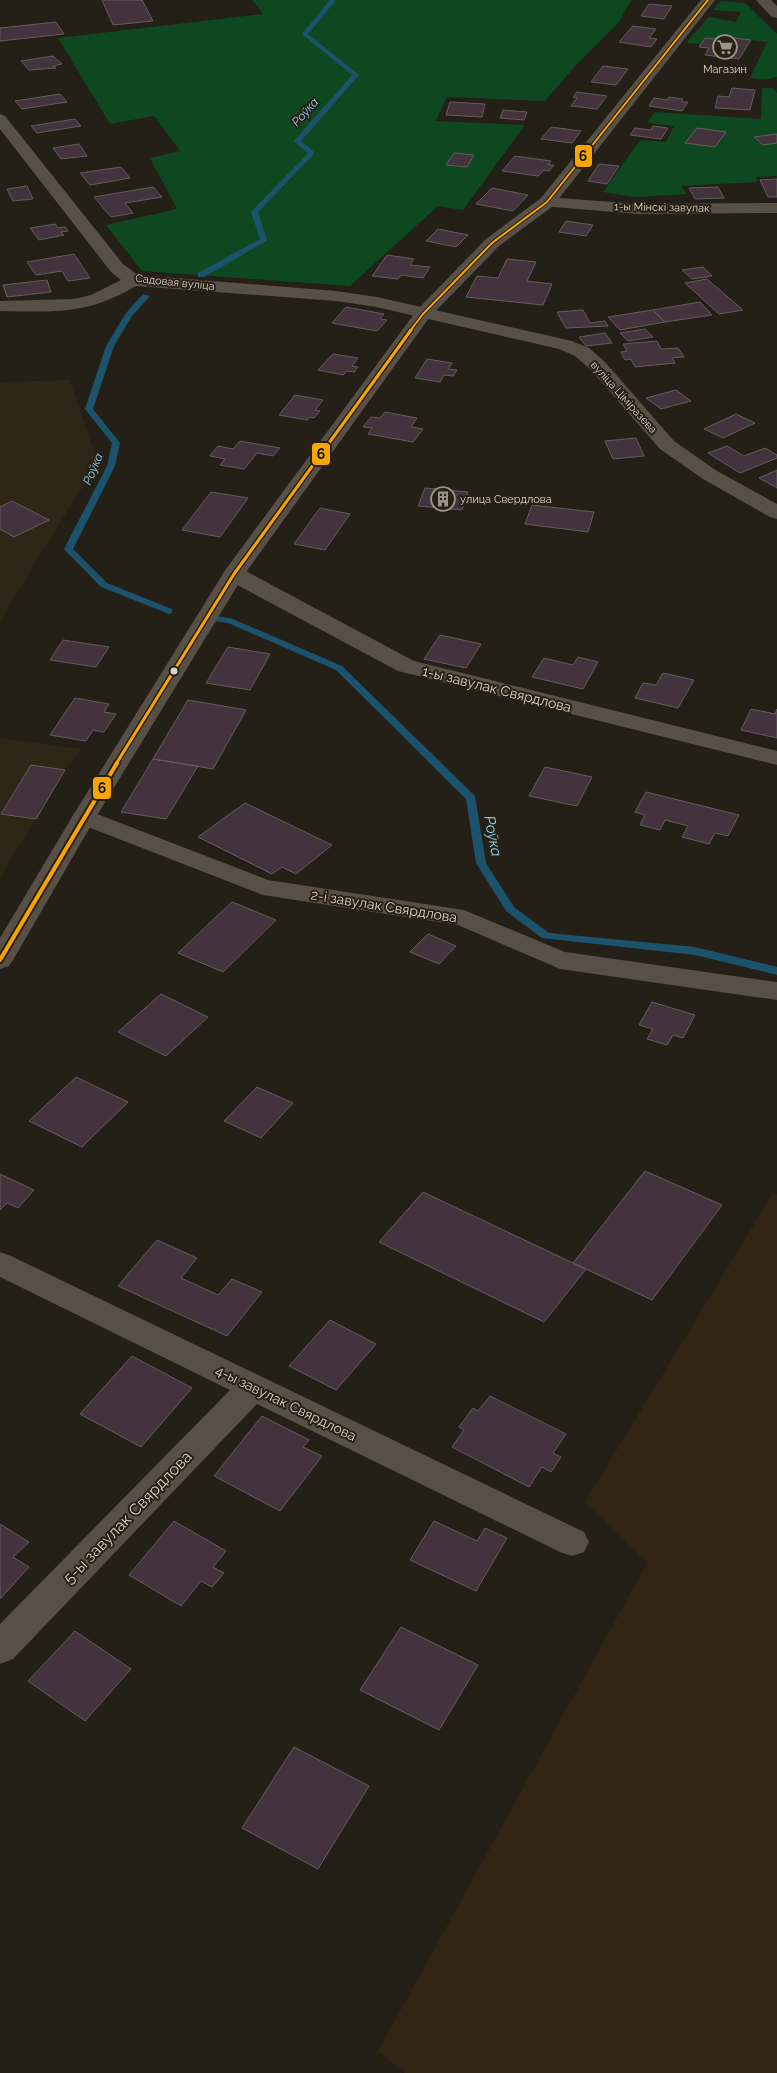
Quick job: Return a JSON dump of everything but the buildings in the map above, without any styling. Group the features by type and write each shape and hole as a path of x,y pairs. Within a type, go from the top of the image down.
{"street":[{"path":"0,960 84,817 234,574 423,314 492,243 547,202 708,0"},
{"path":"763,0 777,14"},
{"name":"Садовая вуліца","path":"0,119 16,151 117,268 134,280 336,296 377,302 423,314"},
{"name":"1-ы Мінскі завулак","path":"547,202 638,209 777,208"},
{"path":"0,306 66,306 86,303 106,296 134,280"},
{"name":"вуліца Ціміразева","path":"423,314 565,345 582,352 667,445 710,475 777,514"},
{"name":"1-ы завулак Свярдлова","path":"234,574 406,666 777,758"},
{"name":"2-і завулак Свярдлова","path":"84,817 263,886 464,918 560,960 777,990"},
{"name":"4-ы завулак Свярдлова","path":"0,1264 572,1542"},
{"name":"5-ы завулак Свярдлова","path":"0,1648 253,1387"}],"shaded area":[{"path":"70,380 98,464 0,621 0,382"},
{"path":"0,738 81,749 65,770 0,877"},
{"path":"773,1193 777,1195 777,2073 405,2073 378,2051 647,1563 585,1502"}],"green space":[{"path":"252,0 631,0 619,22 577,64 545,101 447,97 436,121 525,125 463,210 438,206 350,286 142,271 106,225 177,209 150,158 180,151 154,116 110,124 58,38 263,14"},
{"path":"721,1 745,3 777,34 777,77 765,80 750,78 767,42 718,36 708,43 686,43 709,17 736,22 741,12 713,10"},
{"path":"762,88 773,88 777,93 777,176 756,177 757,182 681,186 687,194 635,197 603,192 640,140 666,142 674,126 647,123 655,112 761,119"}],"waterway":[{"name":"Роўка","path":"201,275 264,240 254,212 312,153 297,141 356,75 305,34 333,0"},
{"name":"Роўка","path":"146,296 129,315 110,346 89,409 116,443 111,466 68,549 104,585 169,611"},
{"name":"Роўка","path":"217,619 230,621 339,668 471,798 481,863 510,909 546,936 695,951 777,971"}],"transit line":[{"name":"6","path":"0,960 84,817 234,574 423,314 492,243 547,202 708,0"}],"place":[{"name":"Магазин","path":"725,47"},
{"name":"улица Свердлова","path":"443,499"}]}
